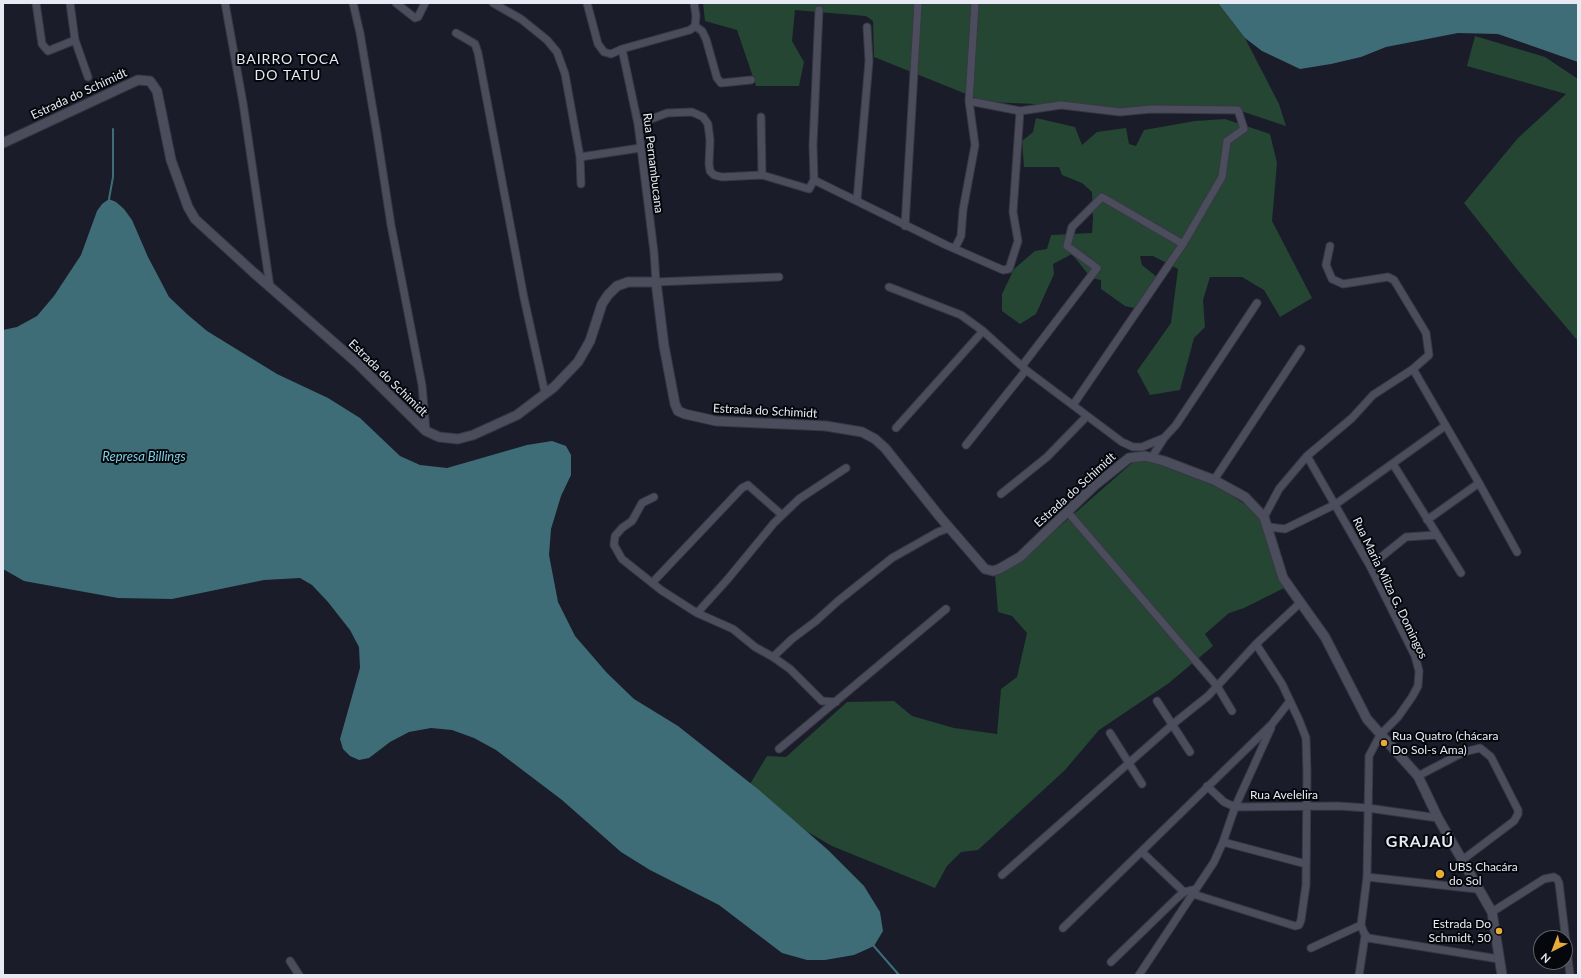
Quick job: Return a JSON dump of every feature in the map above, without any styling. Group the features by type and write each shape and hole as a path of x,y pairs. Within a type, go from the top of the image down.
{"street":[{"path":"36,3 42,44 48,51 75,40"},
{"path":"70,3 75,40 88,77"},
{"path":"225,3 243,103 270,287"},
{"path":"353,3 360,33 375,119 390,225 422,385 426,431"},
{"path":"396,3 415,18 418,17 425,3"},
{"path":"587,3 601,49 608,54 622,49 669,38 690,30 695,26 696,16 694,3"},
{"path":"905,226 918,3"},
{"path":"954,248 961,236 963,210 975,145 969,101 975,3"},
{"path":"496,4 521,19 547,40 557,52 565,74 580,157 580,184"},
{"path":"638,124 667,113 692,112 704,118 708,124 709,164 710,170 714,175 722,177 762,175 809,189 814,180 813,145 820,10"},
{"path":"695,26 702,31 706,39 717,78 721,83 751,80"},
{"path":"857,200 869,61 867,27"},
{"path":"456,34 475,44 478,54 524,298 545,393"},
{"name":"Rua Pernambucana","path":"622,49 638,124 654,252 656,282"},
{"name":"Estrada do Schimidt","path":"3,143 138,80 142,79 150,81 157,91 171,160 188,207 196,219 270,287 356,362 426,431 439,437 458,439 473,436 517,415 568,374 584,355 602,304 617,286 628,282 656,282 664,346 675,404 681,413 716,421 826,426 862,432 875,439 885,448 949,528 985,569 993,571 1008,565 1020,557 1094,486 1130,458 1138,456 1152,457 1214,480 1245,497 1264,517 1269,527 1283,578 1325,637 1367,719 1418,776 1461,861 1492,912 1502,975"},
{"path":"969,101 1020,111 1061,105 1120,112 1151,109 1238,110 1244,129 1227,141 1222,177 1183,244 1073,405"},
{"path":"814,180 857,200 905,226 1003,270 1010,269 1018,242 1013,212 1020,111"},
{"path":"761,117 762,175"},
{"path":"580,157 640,148"},
{"path":"966,445 1097,268 1067,246 1072,227 1102,197 1183,244"},
{"path":"1264,517 1279,489 1307,456 1352,418 1373,395 1413,370 1429,355 1426,333 1394,280 1388,277 1343,284 1332,279 1326,265 1330,246"},
{"path":"656,282 779,277"},
{"path":"889,287 961,315 983,331 1024,368 1122,442 1133,447 1142,447 1164,438"},
{"path":"1152,457 1164,438 1176,425 1257,303"},
{"path":"896,428 983,331"},
{"path":"1214,480 1301,349"},
{"path":"1413,370 1480,483 1517,552"},
{"path":"1001,494 1047,457 1087,416"},
{"path":"1269,527 1285,528 1336,504 1394,464 1445,426"},
{"name":"Rua Maria Milza G. Domingos","path":"1307,456 1336,504 1370,566 1415,656 1419,671 1418,686 1412,697 1398,717 1380,735 1368,756 1367,877 1362,925 1367,937"},
{"path":"1394,464 1436,535 1461,573"},
{"path":"697,612 782,515 799,499 846,468"},
{"path":"1427,520 1480,483"},
{"path":"652,583 742,488 748,485 782,515"},
{"path":"654,497 642,503 632,521 622,528 615,536 614,545 622,559 652,583 697,612 733,629 755,647 790,669 822,701 836,702"},
{"path":"1067,511 1217,686 1232,711"},
{"path":"773,657 792,639 892,558 938,532 949,528"},
{"path":"1370,566 1406,537 1436,535"},
{"path":"1002,876 1173,724 1208,696 1256,644 1300,603"},
{"path":"779,749 946,609"},
{"path":"1142,852 1184,892 1194,892 1298,926 1301,920 1304,901 1306,864 1306,738 1299,720 1273,668 1256,644"},
{"path":"1157,701 1190,752"},
{"path":"1063,928 1272,724 1290,701"},
{"path":"1139,975 1214,862 1224,842 1235,807 1272,724"},
{"path":"1110,733 1128,764 1142,784"},
{"path":"1418,776 1464,752 1480,748 1491,757 1518,810 1517,818 1514,822 1461,861"},
{"name":"Rua Avelelira","path":"1207,786 1224,802 1235,807 1306,806 1368,808 1438,818"},
{"path":"1224,842 1306,864"},
{"path":"1367,877 1478,889"},
{"path":"1492,912 1544,879 1557,879 1559,883 1570,975"},
{"path":"1111,962 1184,892"},
{"path":"1311,948 1362,925"},
{"path":"1359,975 1367,937 1499,958"},
{"path":"290,961 299,975"}],"green space":[{"path":"703,3 1218,3 1245,38 1279,104 1286,126 1232,108 1120,112 1061,105 986,102 874,57 873,21 866,16 795,10 792,41 804,62 799,86 756,86 737,30 705,21"},
{"path":"1475,36 1545,57 1578,79 1578,341 1520,273 1464,203 1518,138 1566,94 1467,66"},
{"path":"1036,118 1075,127 1082,145 1097,132 1126,128 1129,144 1136,146 1144,130 1195,121 1225,119 1270,134 1277,163 1272,221 1312,298 1280,317 1264,290 1242,277 1210,277 1203,300 1205,327 1194,338 1180,390 1150,395 1137,371 1171,323 1178,269 1153,256 1140,256 1142,265 1157,277 1139,309 1125,306 1101,289 1101,280 1091,278 1072,254 1053,264 1054,274 1036,314 1020,324 1002,311 1002,294 1014,269 1035,251 1047,249 1051,235 1092,233 1092,192 1082,183 1062,175 1059,167 1024,167 1022,141 1033,132"},
{"path":"1145,459 1191,475 1228,493 1258,513 1267,527 1284,588 1244,608 1229,613 1205,634 1213,646 1169,683 1099,730 1065,770 978,850 961,852 947,866 935,888 832,846 806,831 750,784 767,756 786,757 847,702 894,701 912,716 954,728 997,734 1001,689 1017,677 1027,633 1012,616 998,612 995,575 1018,563 1132,463"}],"water":[{"path":"1218,3 1578,3 1578,62 1498,34 1458,33 1386,47 1361,57 1300,69 1262,51 1245,38"},
{"name":"Represa Billings","path":"109,199 116,202 124,209 132,220 148,257 169,297 188,315 207,331 277,374 328,398 360,418 400,456 420,465 447,468 527,445 552,441 566,446 571,455 571,475 561,496 551,529 549,555 558,602 575,636 607,673 634,699 678,726 759,790 828,850 864,886 880,912 883,931 874,946 854,955 825,960 807,960 782,953 719,905 650,870 621,852 562,800 496,750 474,738 452,730 431,728 409,732 390,742 369,758 359,760 350,756 343,749 340,739 360,668 359,647 350,630 328,602 312,585 300,578 264,580 172,599 118,598 24,581 3,569 3,330 17,327 37,316 54,296 81,255 97,211 102,204"}],"waterway":[{"path":"109,199 113,177 113,129"},
{"path":"872,944 899,975"}],"place":[{"name":"Rua Quatro (chácara Do Sol-s Ama)","path":"1384,743"},
{"name":"UBS Chacára do Sol","path":"1440,874"},
{"name":"Estrada Do Schmidt, 50","path":"1499,931"}],"district":[{"name":"BAIRRO TOCA DO TATU","path":"288,68"},
{"name":"GRAJAÚ","path":"1420,842"}]}
